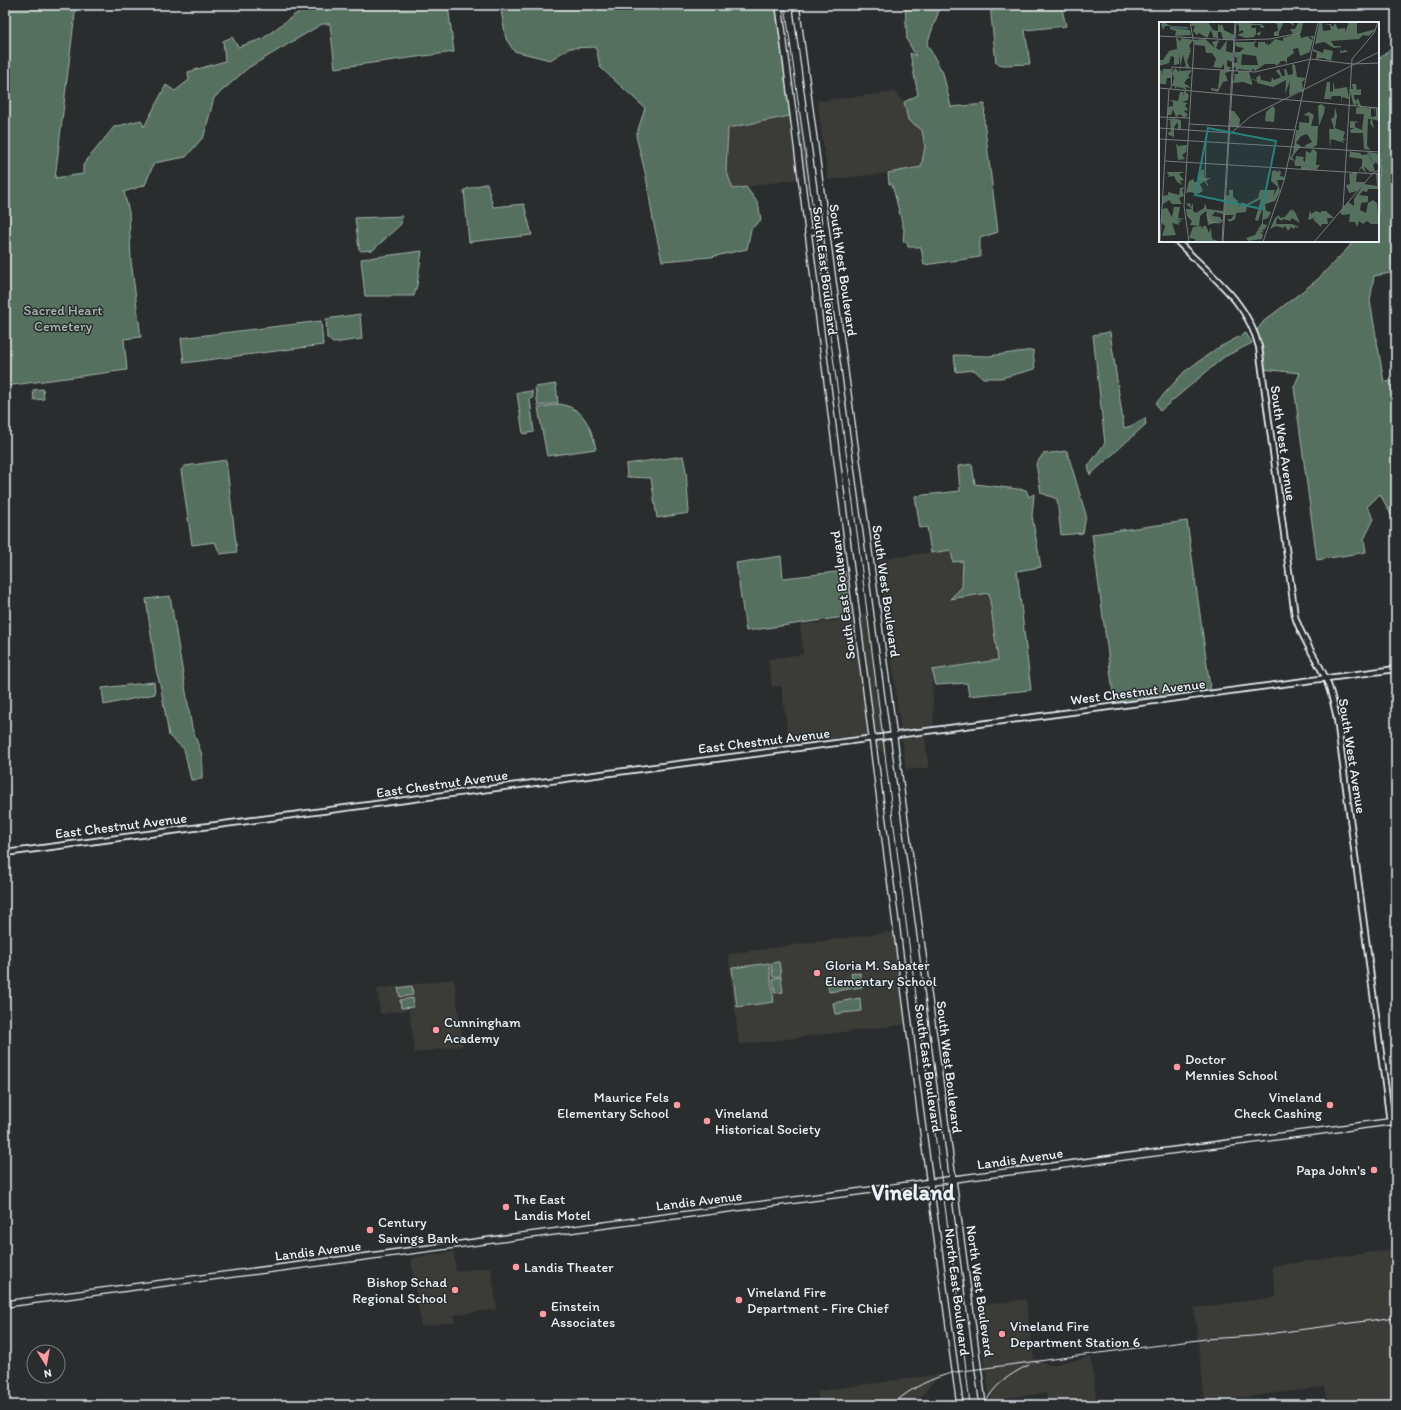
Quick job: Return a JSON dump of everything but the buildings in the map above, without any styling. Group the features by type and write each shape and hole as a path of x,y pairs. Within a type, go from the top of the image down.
{"main road":[{"name":"South East Boulevard","path":"779,5 879,794 931,1183"},
{"name":"South West Boulevard","path":"796,5 952,1180"},
{"path":"808,232 826,229"},
{"name":"Landis Avenue","path":"5,1304 1393,1121"},
{"name":"North West Boulevard","path":"952,1180 983,1405"},
{"name":"North East Boulevard","path":"931,1183 960,1405"}],"street":[{"name":"South West Avenue","path":"1178,242 1236,299 1246,314 1258,340 1295,616 1300,630 1325,678 1334,703 1393,1121"},
{"name":"West Chestnut Avenue","path":"882,737 1396,669"},
{"name":"East Chestnut Avenue","path":"5,853 882,737"}],"shaded area":[{"path":"894,92 904,102 908,120 922,129 929,166 888,173 828,180 817,101"},
{"path":"801,109 811,180 798,179 733,189 726,170 728,128 790,116"},
{"path":"951,550 953,562 963,560 962,587 950,599 989,593 998,660 932,670 934,731 924,732 929,768 906,770 878,559"},
{"path":"868,611 887,757 868,739 790,749 781,686 772,687 768,659 803,654 800,625 855,618"},
{"name":"Gloria M. Sabater Elementary School","path":"897,931 910,1024 739,1045 728,954"},
{"name":"Cunningham Academy","path":"454,979 463,1046 415,1053 409,1010 380,1014 377,989"},
{"path":"1396,1249 1396,1405 1328,1405 1325,1387 1205,1402 1194,1308 1276,1297 1272,1266"},
{"name":"Bishop Schad Regional School","path":"454,1252 456,1271 491,1267 497,1309 454,1315 455,1322 421,1326 411,1258"},
{"path":"1026,1299 1034,1359 1051,1365 1091,1357 1097,1405 1048,1405 1046,1393 991,1400 989,1395 977,1306"},
{"path":"940,1374 914,1405 819,1405 817,1391"}],"green space":[{"name":"Sacred Heart Cemetery","path":"8,5 76,5 55,178 83,174 83,165 114,127 141,120 144,127 166,85 175,91 189,80 188,72 225,61 223,41 232,37 238,47 262,39 308,5 448,5 454,52 335,68 330,24 322,24 248,68 214,98 204,136 186,157 154,163 145,185 124,192 129,212 131,261 141,337 124,339 127,370 5,386 5,24"},
{"path":"500,5 775,5 790,116 728,128 726,170 733,189 746,187 758,203 761,220 751,229 747,249 711,257 662,261 653,220 646,176 636,136 645,108 600,67 596,47 570,48 550,60 514,51 506,39"},
{"path":"905,5 941,5 927,44 943,73 951,107 985,104 984,121 998,232 980,238 980,257 924,265 921,247 908,247 907,242 903,242 904,230 892,184 889,184 888,173 921,167 925,147 922,130 908,120 904,102 918,95 910,53 916,56 907,40"},
{"path":"990,5 1061,5 1066,26 1025,30 1030,64 1003,65 996,63"},
{"path":"1392,48 1396,49 1396,272 1374,276 1370,301 1384,382 1396,381 1396,524 1380,494 1367,507 1374,519 1364,539 1366,552 1317,560 1294,387 1300,373 1262,369 1257,330 1264,321 1317,280 1350,246 1351,242 1379,242 1380,58"},
{"path":"487,183 493,207 524,204 532,235 469,242 464,190"},
{"path":"402,216 401,224 373,250 361,251 359,249 355,218"},
{"path":"422,251 414,296 365,296 361,259"},
{"path":"360,314 362,339 333,343 327,338 326,319"},
{"path":"321,321 323,345 184,363 181,338"},
{"path":"1110,332 1124,428 1131,426 1145,418 1146,424 1090,475 1088,466 1105,443 1093,335"},
{"path":"1246,333 1252,343 1224,357 1160,411 1156,403 1184,372 1216,349"},
{"path":"1033,350 1035,369 1001,378 983,378 974,370 956,372 954,355 989,356"},
{"path":"556,384 558,403 538,406 535,387"},
{"path":"43,389 44,399 34,400 33,390"},
{"path":"532,391 533,398 530,399 534,432 523,434 517,393"},
{"path":"560,404 572,408 582,415 591,431 596,449 547,456 538,408"},
{"path":"1067,451 1086,515 1083,533 1061,535 1057,499 1041,493 1036,464 1043,454"},
{"path":"683,456 686,471 689,513 657,518 651,478 627,477 626,464"},
{"path":"226,460 237,552 220,554 215,542 192,545 181,470 185,466"},
{"path":"972,464 975,484 1026,490 1029,497 1034,494 1032,516 1041,567 1017,571 1031,690 969,696 967,683 936,685 932,670 998,660 989,593 950,599 962,587 963,561 953,562 951,550 931,553 927,527 920,528 915,496 960,491 958,466"},
{"path":"1187,521 1211,694 1115,707 1092,534"},
{"path":"781,556 783,578 845,571 851,616 746,631 736,563"},
{"path":"170,596 192,728 202,755 202,779 191,780 184,749 169,736 161,688 156,670 146,599"},
{"path":"154,682 155,694 104,705 102,688"},
{"path":"779,962 781,976 773,977 771,963"},
{"path":"769,963 774,1002 737,1007 732,968"},
{"path":"855,972 855,974 860,973 862,987 829,992 826,976 830,975 831,981 852,978 851,973"},
{"path":"781,977 783,992 775,993 773,979"},
{"path":"412,986 413,995 400,997 398,988"},
{"path":"413,998 414,1007 401,1008 400,1000"},
{"path":"860,998 861,1011 835,1014 833,1003"}],"railway":[{"path":"785,5 858,540 907,930 959,1308 970,1405"},
{"path":"892,1405 922,1384 955,1372 1206,1339 1253,1336 1396,1317"},
{"path":"984,1405 992,1392 1002,1381 1029,1365"}],"place":[{"name":"Gloria M. Sabater Elementary School","path":"817,973"},
{"name":"Cunningham Academy","path":"436,1030"},
{"name":"Doctor Mennies School","path":"1177,1067"},
{"name":"Maurice Fels Elementary School","path":"677,1105"},
{"name":"Vineland Check Cashing","path":"1330,1105"},
{"name":"Vineland Historical Society","path":"707,1121"},
{"name":"Papa John's","path":"1374,1170"},
{"name":"The East Landis Motel","path":"506,1207"},
{"name":"Century Savings Bank","path":"370,1230"},
{"name":"Landis Theater","path":"516,1267"},
{"name":"Bishop Schad Regional School","path":"455,1290"},
{"name":"Vineland Fire Department - Fire Chief","path":"739,1300"},
{"name":"Einstein Associates","path":"543,1314"},
{"name":"Vineland Fire Department Station 6","path":"1002,1334"}],"district":[{"name":"Vineland","path":"913,1192"}]}
